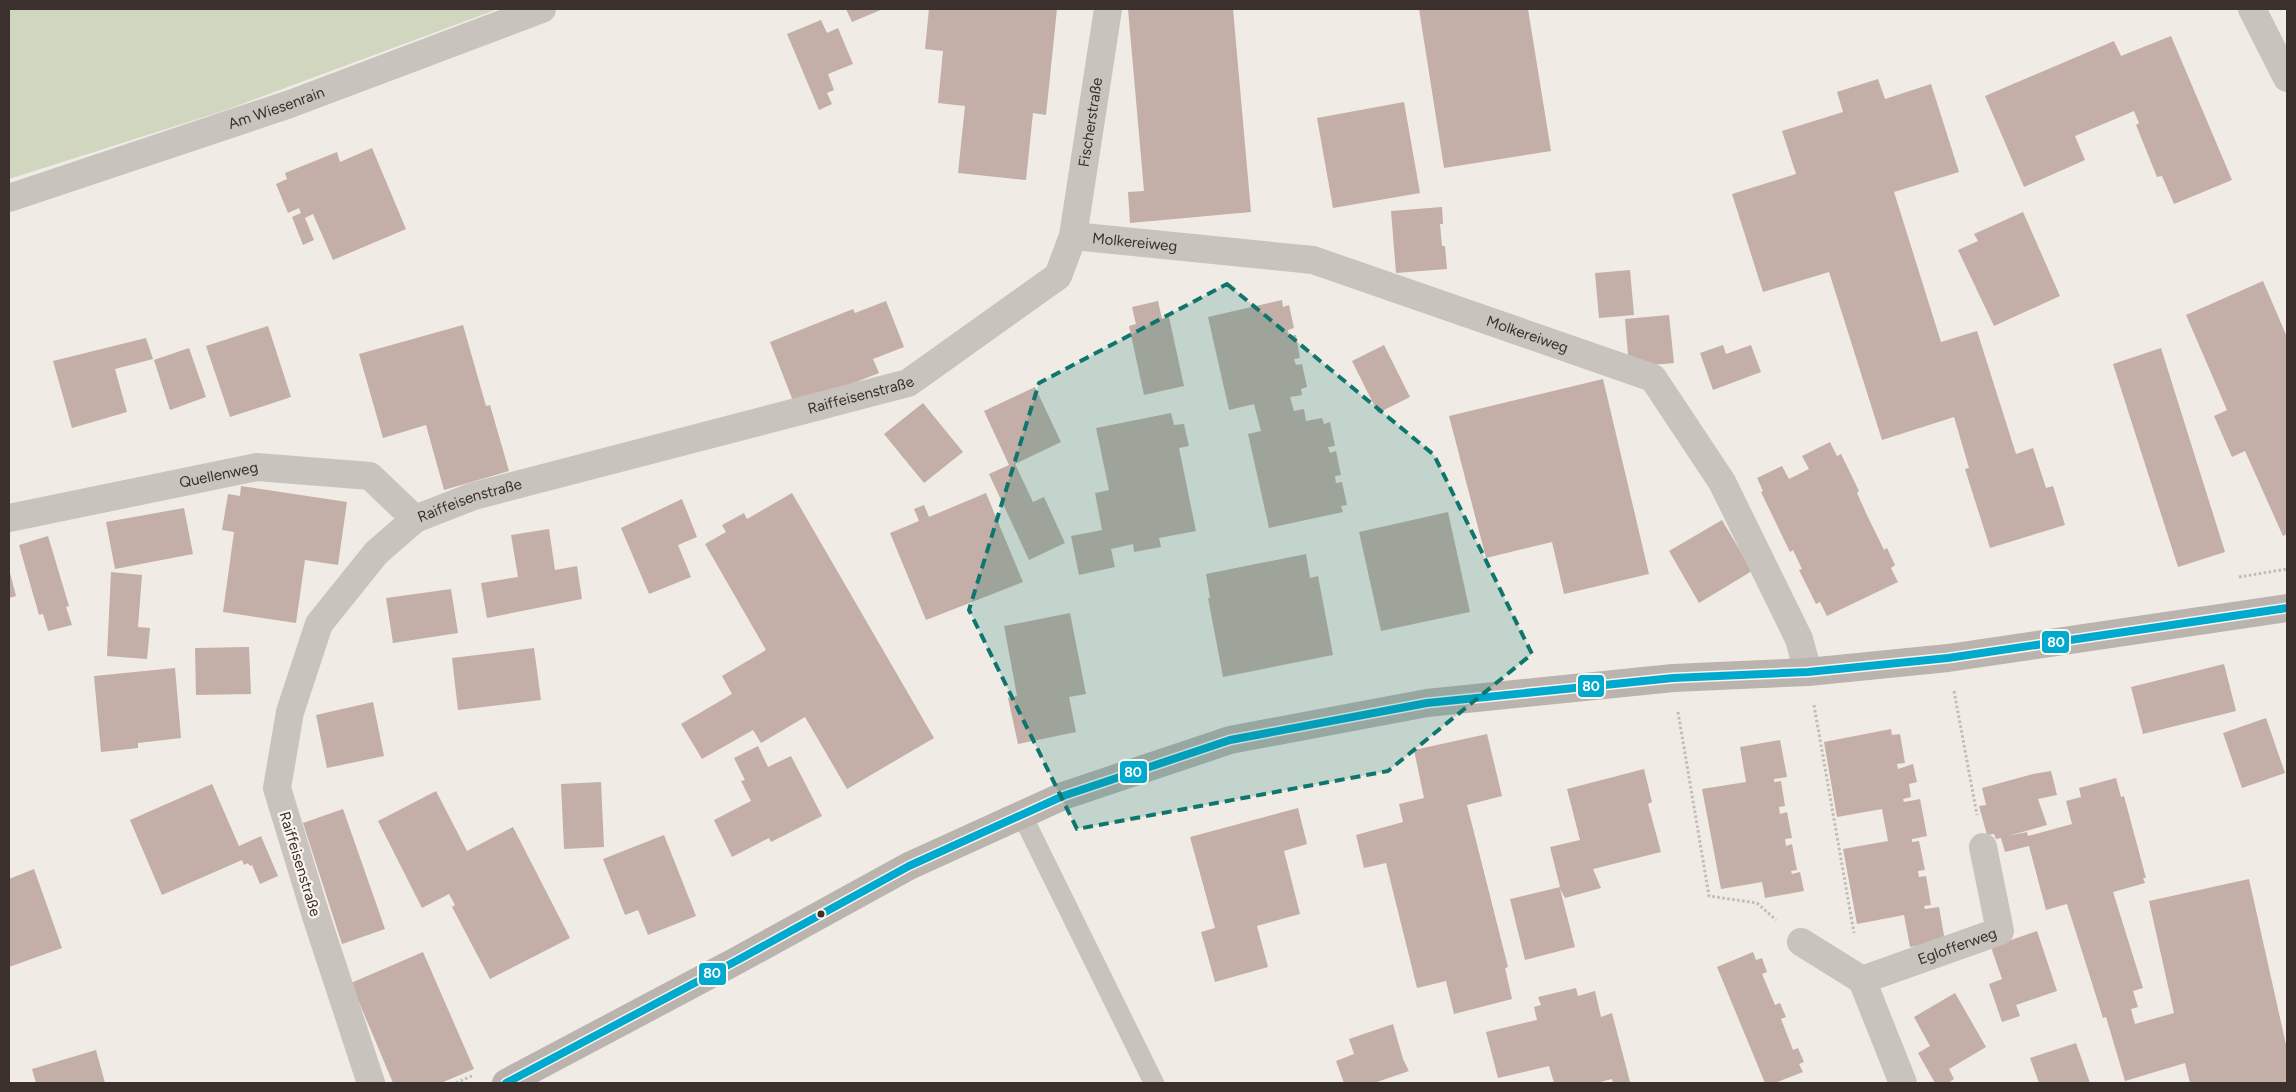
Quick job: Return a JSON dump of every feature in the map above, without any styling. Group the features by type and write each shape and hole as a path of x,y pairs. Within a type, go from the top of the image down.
{"street":[{"name":"Am Wiesenrain","path":"9,198 290,104 542,9"},
{"name":"Fischerstraße","path":"1073,236 1108,9"},
{"path":"2252,9 2287,78"},
{"name":"Raiffeisenstraße","path":"371,1083 317,919 277,788 290,712 320,624 376,553 415,519 474,496 908,383 1058,276 1073,236"},
{"name":"Molkereiweg","path":"1073,236 1313,260 1653,378 1722,482 1799,639 1808,672"},
{"name":"Quellenweg","path":"9,518 258,467 370,476 415,519"},
{"path":"506,1083 728,966 909,866 1063,796 1230,740 1428,703 1673,678 1808,672 1948,658 2287,608"},
{"name":"Eglofferweg","path":"1862,980 2000,931 1983,847"},
{"path":"1801,942 1862,980 1903,1083"}],"lane":[{"path":"1022,815 1154,1083"}],"path":[{"path":"1948,658 1983,847"},
{"path":"1808,672 1862,980"},
{"path":"1673,678 1708,896 1756,903 1801,942"}],"highlighted area":[{"path":"1227,284 1434,455 1532,654 1388,771 1077,829 969,610 1039,383"}],"green space":[{"path":"9,9 498,9 226,110 9,179"}],"building":[{"path":"846,9 883,9 852,22"},
{"path":"929,9 1057,9 1046,115 1033,113 1026,180 958,173 965,106 938,103 943,51 925,49"},
{"path":"1128,9 1233,9 1251,212 1130,223 1128,192 1144,191"},
{"path":"1419,9 1528,9 1551,151 1444,168"},
{"path":"821,20 827,33 838,28 853,64 828,74 834,90 827,93 832,104 819,110 787,34"},
{"path":"2171,36 2232,180 2174,204 2162,176 2157,177 2136,125 2139,123 2134,111 2075,136 2085,160 2024,187 1985,96 2114,41 2121,56"},
{"path":"1878,79 1885,99 1931,84 1959,172 1894,192 1941,342 1977,331 2016,454 2033,448 2046,488 2053,486 2065,525 1990,548 1965,469 1969,468 1954,417 1882,440 1829,272 1763,292 1732,194 1796,174 1782,131 1843,112 1837,92"},
{"path":"1404,102 1420,193 1333,208 1317,118"},
{"path":"372,148 406,229 333,260 313,214 305,218 314,240 303,245 292,217 301,213 299,208 288,213 276,184 287,179 285,173 337,152 340,162"},
{"path":"1442,207 1443,224 1440,224 1442,246 1445,246 1447,269 1396,273 1391,211"},
{"path":"2023,212 2060,296 1994,326 1958,250 1978,241 1974,234"},
{"path":"1630,270 1634,315 1599,318 1595,273"},
{"path":"2263,281 2287,337 2287,534 2283,536 2245,451 2232,457 2214,416 2227,410 2186,315"},
{"path":"1282,300 1283,307 1289,305 1294,328 1288,330 1289,336 1296,335 1300,358 1294,359 1296,365 1302,364 1307,387 1301,389 1302,395 1290,397 1294,411 1304,409 1306,421 1322,418 1324,424 1330,422 1335,446 1328,447 1330,453 1336,451 1341,475 1335,476 1336,483 1342,482 1347,505 1341,506 1343,512 1269,528 1248,434 1261,431 1254,404 1229,410 1208,317"},
{"path":"886,301 904,347 873,359 879,373 795,406 770,342 853,309 855,313"},
{"path":"1158,301 1162,319 1169,317 1184,386 1144,395 1129,326 1136,324 1132,307"},
{"path":"1669,315 1674,363 1629,367 1625,319"},
{"path":"463,325 486,406 490,405 509,471 444,490 426,425 383,438 359,354"},
{"path":"268,326 291,397 230,417 206,346"},
{"path":"146,338 153,359 115,369 127,412 72,428 53,361"},
{"path":"1384,345 1410,397 1378,413 1352,361"},
{"path":"1723,345 1726,354 1751,345 1761,372 1713,390 1700,353"},
{"path":"189,348 206,397 170,410 154,360"},
{"path":"2161,348 2225,552 2178,567 2113,364"},
{"path":"1603,379 1649,574 1564,594 1552,542 1486,558 1449,416"},
{"path":"1035,387 1061,442 1015,464 1033,502 1044,497 1065,543 1029,560 989,474 1009,465 984,411"},
{"path":"923,403 963,452 924,483 884,434"},
{"path":"1171,413 1174,425 1184,424 1189,446 1179,448 1196,531 1159,538 1161,547 1134,552 1133,544 1111,549 1115,567 1079,575 1071,536 1102,530 1095,493 1109,490 1096,428"},
{"path":"1830,442 1837,456 1841,454 1884,550 1887,548 1895,565 1891,568 1898,582 1827,616 1820,602 1816,604 1799,570 1802,569 1793,550 1790,552 1761,492 1763,491 1757,478 1782,466 1789,479 1809,469 1802,456"},
{"path":"241,486 347,502 338,565 305,560 296,623 223,612 234,532 222,530 228,494 240,496"},
{"path":"792,493 934,738 847,789 805,717 761,743 753,730 702,759 681,724 732,694 722,676 766,650 705,544 726,532 722,525 744,513 747,519"},
{"path":"986,493 1023,582 926,620 890,533 919,521 914,509 924,505 929,517"},
{"path":"682,499 697,537 678,545 691,577 649,594 621,528"},
{"path":"184,508 193,554 115,569 106,522"},
{"path":"1448,512 1470,612 1381,631 1359,532"},
{"path":"1722,520 1752,571 1699,603 1669,551"},
{"path":"549,529 555,570 577,566 582,599 487,618 481,583 518,577 511,535"},
{"path":"48,536 69,606 66,607 72,625 48,631 43,614 39,615 19,545"},
{"path":"1306,554 1310,578 1318,576 1333,655 1223,677 1208,598 1210,598 1206,574"},
{"path":"9,569 16,596 9,598"},
{"path":"111,572 142,575 138,627 150,628 147,659 107,656"},
{"path":"451,589 458,633 393,643 386,598"},
{"path":"1070,613 1086,694 1069,697 1076,732 1018,744 1008,698 1017,696 1004,626"},
{"path":"249,647 251,694 196,695 195,648"},
{"path":"534,648 541,700 458,710 452,658"},
{"path":"2224,664 2236,711 2143,734 2131,687"},
{"path":"175,668 181,738 138,743 138,748 101,752 94,676"},
{"path":"373,702 384,756 327,768 316,715"},
{"path":"2266,718 2285,773 2242,788 2223,733"},
{"path":"1891,729 1892,735 1900,734 1905,763 1897,764 1898,769 1913,764 1917,782 1909,784 1911,797 1903,799 1904,802 1920,799 1927,836 1912,839 1912,842 1919,841 1925,870 1918,871 1919,877 1926,876 1931,905 1924,906 1925,909 1939,907 1945,941 1910,947 1904,915 1857,924 1843,849 1888,841 1882,809 1837,817 1824,742"},
{"path":"1487,734 1502,796 1467,805 1508,967 1505,968 1512,999 1454,1014 1446,981 1417,988 1386,863 1364,868 1356,835 1403,822 1399,804 1424,798 1414,750"},
{"path":"1780,740 1787,777 1774,779 1774,782 1781,781 1785,806 1779,807 1780,814 1787,812 1792,838 1785,839 1786,846 1792,844 1797,870 1791,871 1792,874 1800,872 1804,891 1765,898 1762,882 1721,889 1702,789 1746,782 1740,747"},
{"path":"758,746 768,767 791,756 822,816 771,842 769,838 732,857 714,820 751,801 741,781 745,780 734,758"},
{"path":"1644,769 1652,802 1648,804 1661,852 1593,869 1601,888 1565,898 1560,889 1575,947 1525,960 1510,899 1560,887 1550,847 1580,840 1567,789"},
{"path":"2051,771 2057,795 2038,799 2047,825 2008,836 2027,832 2028,836 2072,824 2066,801 2081,797 2079,788 2116,778 2121,797 2124,796 2146,878 2143,878 2145,883 2113,892 2143,988 2133,991 2138,1007 2131,1009 2135,1024 2174,1013 2149,901 2249,879 2287,1049 2287,1083 2190,1083 2185,1063 2125,1081 2106,1017 2103,1018 2067,904 2046,910 2029,846 2005,852 2001,838 1996,839 1994,834 1987,835 1979,806 1986,805 1982,788"},
{"path":"601,782 604,847 564,849 561,784"},
{"path":"212,784 239,846 261,836 278,876 260,884 252,865 250,866 248,863 244,865 242,860 162,895 130,820"},
{"path":"436,791 467,851 513,827 570,938 490,979 452,907 455,905 449,894 422,908 378,821"},
{"path":"1298,808 1307,844 1284,851 1300,914 1257,926 1268,967 1215,982 1201,932 1215,928 1190,837"},
{"path":"343,809 385,929 342,944 303,823"},
{"path":"664,835 696,916 648,935 638,910 625,915 603,859"},
{"path":"34,869 62,948 9,967 9,879"},
{"path":"2037,931 2057,991 2016,1005 2020,1016 2002,1022 1989,984 2002,979 1991,947"},
{"path":"423,952 474,1069 441,1083 393,1083 351,983"},
{"path":"1753,952 1756,960 1762,958 1767,972 1762,974 1775,1005 1780,1003 1786,1017 1781,1019 1793,1050 1798,1048 1804,1062 1799,1064 1803,1072 1775,1083 1765,1083 1717,967"},
{"path":"1576,988 1578,996 1595,991 1601,1017 1612,1013 1630,1082 1613,1083 1612,1079 1596,1083 1554,1083 1549,1066 1498,1078 1486,1032 1537,1020 1534,1007 1541,1005 1538,997"},
{"path":"1955,993 1986,1047 1949,1069 1954,1079 1948,1083 1935,1083 1918,1053 1930,1046 1914,1017"},
{"path":"1393,1024 1403,1059 1409,1071 1374,1083 1344,1083 1336,1061 1354,1054 1349,1039"},
{"path":"2076,1043 2090,1083 2039,1083 2030,1058"},
{"path":"96,1050 105,1083 36,1083 32,1069"}],"transit line":[{"name":"80","path":"506,1083 736,961 909,866 1063,796 1230,740 1427,703 1673,678 1808,672 1948,658 2287,608"}]}
